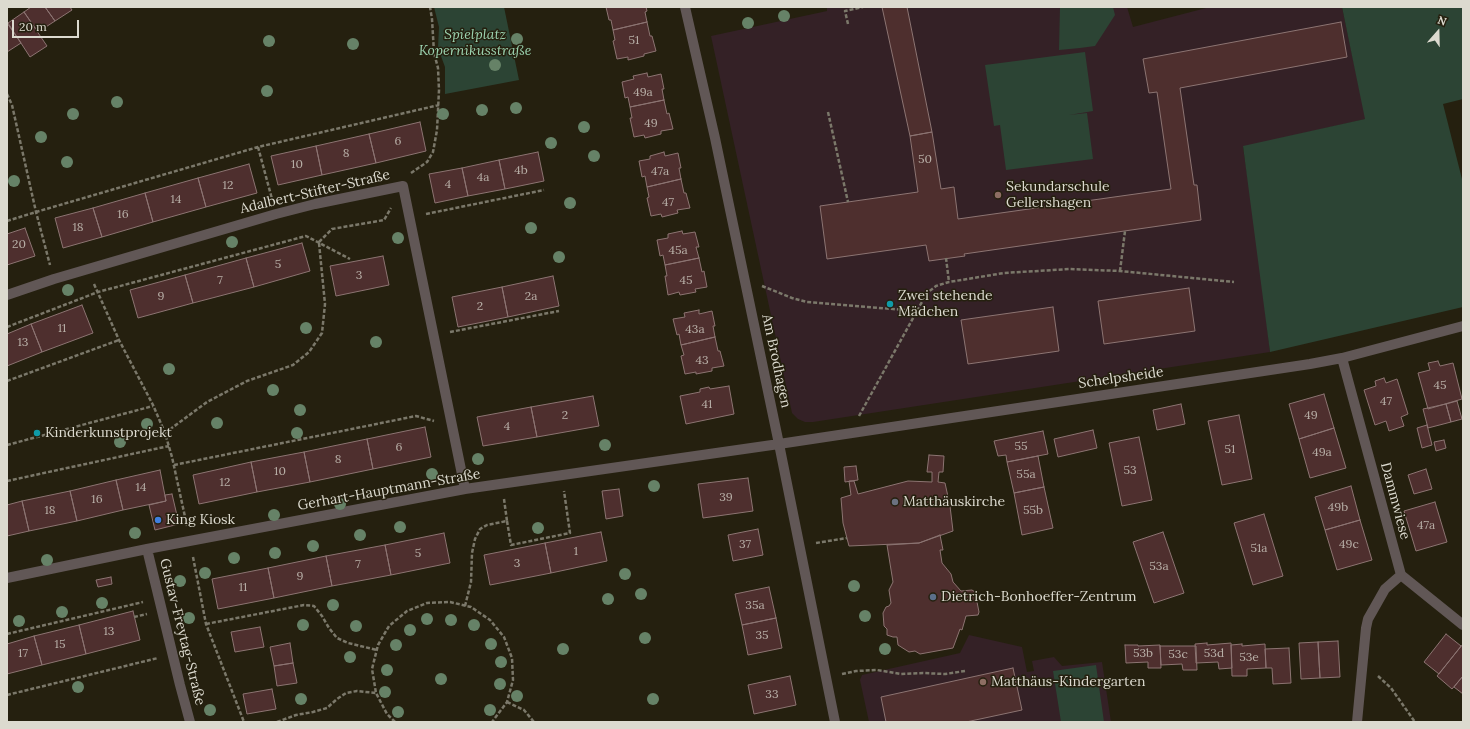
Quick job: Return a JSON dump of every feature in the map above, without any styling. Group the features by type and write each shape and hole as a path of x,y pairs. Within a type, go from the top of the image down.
{"street":[{"name":"Am Brodhagen","path":"685,7 715,138 835,722"},
{"name":"Adalbert-Stifter-Straße","path":"7,295 54,278 276,214 315,204 403,186 465,489"},
{"name":"Schelpsheide","path":"779,444 1342,358 1463,326"},
{"name":"Dammwiese","path":"1342,358 1401,575"},
{"name":"Gerhart-Hauptmann-Straße","path":"7,578 148,549 465,489 779,444"},
{"name":"Gustav-Freytag-Straße","path":"148,549 190,722"},
{"path":"1357,722 1366,628 1372,610 1385,589 1401,575 1463,625"}],"path":[{"path":"318,242 332,229 384,220 410,174 427,162 433,152 437,130 438,68 434,53 430,7"},
{"path":"848,24 845,10 864,7"},
{"path":"7,94 12,105 36,212 54,278"},
{"path":"7,221 258,147 438,105"},
{"path":"828,112 848,202"},
{"path":"258,147 276,214"},
{"path":"410,217 544,190"},
{"path":"1120,271 1125,230"},
{"path":"7,327 98,292 306,236 350,259"},
{"path":"165,433 207,402 247,381 293,365 309,352 322,333 325,304 318,242"},
{"path":"946,258 949,282"},
{"path":"88,269 119,340 153,406 165,433 174,465 206,624 244,722"},
{"path":"850,433 916,311 927,293 936,286 949,282 1004,273 1070,269 1120,271 1234,282"},
{"path":"743,278 792,298 807,302 916,311"},
{"path":"434,335 559,311"},
{"path":"7,381 119,340"},
{"path":"7,445 153,406"},
{"path":"174,465 416,416 452,425"},
{"path":"7,481 169,446"},
{"path":"502,484 511,545 570,534 561,475"},
{"path":"465,606 471,582 472,553 475,539 480,529 487,525 507,521"},
{"path":"800,546 847,538"},
{"path":"7,634 159,598"},
{"path":"395,722 387,714 376,693 372,669 378,645 389,626 407,611 428,603 450,602 472,607 490,620 504,637 512,658 513,680 507,702 492,722"},
{"path":"206,624 304,605 314,606 337,638 348,643 377,650"},
{"path":"7,695 173,654"},
{"path":"1363,661 1391,688 1415,722"},
{"path":"826,678 877,670 901,674 945,674 965,671"},
{"path":"276,722 296,715 327,708 346,692 357,691 376,693"},
{"path":"507,702 524,710 534,722"}],"shaded area":[{"name":"Sekundarschule Gellershagen","path":"827,7 1127,7 1133,27 1210,7 1342,7 1366,119 1243,147 1258,244 1270,352 813,422 805,422 798,419 792,413 711,36 827,11"},
{"path":"969,635 1022,647 1027,672 1034,671 1032,661 1054,657 1062,666 1102,662 1111,722 869,722 860,680 862,675 960,653"}],"green space":[{"name":"Spielplatz Kopernikusstraße","path":"434,7 504,7 519,80 445,94 445,67 438,48 439,27"},
{"path":"1060,7 1113,7 1115,15 1095,46 1059,50"},
{"path":"1342,7 1463,7 1463,99 1443,104 1463,183 1463,307 1270,352 1243,146 1365,119"},
{"path":"1085,52 1093,111 1069,115 1087,113 1093,159 1006,170 1000,125 994,126 985,65"},
{"path":"1096,665 1104,722 1061,722 1053,671"}],"building":[{"path":"31,7 45,7 55,21 38,32 24,12"},
{"path":"45,7 70,7 72,10 55,21"},
{"path":"606,7 646,7 647,11 645,12 647,22 613,30"},
{"path":"882,7 907,7 932,132 910,136"},
{"path":"24,12 47,46 30,57 8,23"},
{"path":"647,22 650,36 652,36 656,51 628,60 628,57 617,59 613,41 615,40 613,30"},
{"path":"1341,22 1347,57 1180,88 1194,185 1197,185 1201,220 964,254 965,256 929,261 926,245 827,259 820,206 918,192 910,136 932,132 941,189 954,187 958,219 1171,189 1157,92 1149,93 1143,59"},
{"path":"7,23 21,43 7,52"},
{"path":"647,73 648,77 661,74 664,89 662,89 664,100 630,107 628,97 625,98 622,82 634,79 633,76"},
{"path":"664,100 667,114 669,113 673,129 661,131 661,134 645,138 644,135 634,137 630,118 632,118 630,107"},
{"path":"420,122 426,151 376,163 369,134"},
{"path":"369,134 376,163 322,175 316,146"},
{"path":"316,146 322,175 278,185 271,156"},
{"path":"538,152 544,181 505,189 499,160"},
{"path":"664,152 665,156 678,153 681,168 679,168 681,179 647,187 645,176 642,177 639,161 650,159 650,156"},
{"path":"499,160 505,189 468,196 462,168"},
{"path":"249,164 257,193 206,207 198,178"},
{"path":"462,168 468,196 435,203 429,174"},
{"path":"198,178 206,207 153,222 145,193"},
{"path":"681,179 684,193 686,193 690,208 677,210 678,213 662,217 661,214 651,216 647,198 649,197 647,187"},
{"path":"145,193 153,222 102,237 93,208"},
{"path":"93,208 102,237 63,248 55,218"},
{"path":"25,228 35,256 7,265 7,234"},
{"path":"682,231 683,234 695,232 699,247 696,247 699,258 665,265 663,255 660,256 657,240 668,238 668,234"},
{"path":"302,243 310,271 254,287 246,258"},
{"path":"383,256 389,285 336,296 330,266"},
{"path":"246,258 254,287 193,303 185,275"},
{"path":"699,258 702,272 704,271 707,287 695,289 696,292 680,295 679,292 668,295 665,265"},
{"path":"185,275 193,303 138,318 130,290"},
{"path":"553,276 559,306 508,317 502,287"},
{"path":"502,287 508,317 458,327 452,297"},
{"path":"1189,288 1195,331 1104,344 1098,301"},
{"path":"82,305 93,333 42,352 31,324"},
{"path":"1053,307 1059,351 968,364 961,320"},
{"path":"699,310 699,314 712,311 715,326 713,326 715,337 681,345 679,334 677,335 673,319 685,317 684,313"},
{"path":"31,324 42,352 7,366 7,334"},
{"path":"715,337 718,351 720,351 724,366 712,368 712,371 696,374 696,372 685,374 681,356 684,355 681,345"},
{"path":"1438,361 1440,366 1453,363 1462,399 1428,409 1418,373 1430,370 1428,363"},
{"path":"1384,378 1386,383 1397,379 1408,414 1401,417 1404,426 1389,431 1386,421 1375,425 1364,390 1376,386 1375,381"},
{"path":"729,386 734,414 686,424 680,396 700,392 700,389 709,387 710,389"},
{"path":"1324,394 1334,428 1299,439 1289,404"},
{"path":"593,396 599,426 537,437 531,407"},
{"path":"1457,401 1462,419 1451,422 1446,404"},
{"path":"1181,404 1185,424 1157,430 1153,410"},
{"path":"1446,404 1451,422 1428,428 1423,409"},
{"path":"531,407 537,437 483,446 477,417"},
{"path":"1239,415 1252,479 1222,485 1208,421"},
{"path":"1427,425 1432,445 1422,448 1417,428"},
{"path":"425,427 431,457 373,469 367,439"},
{"path":"1334,428 1346,468 1310,478 1299,439"},
{"path":"1093,430 1097,448 1058,457 1054,439"},
{"path":"1043,431 1048,454 1007,462 1006,455 998,456 994,441"},
{"path":"1139,437 1152,500 1122,506 1109,443"},
{"path":"367,439 373,469 310,482 304,452"},
{"path":"1444,440 1446,448 1436,451 1434,442"},
{"path":"304,452 310,482 257,492 251,462"},
{"name":"Matthäuskirche","path":"929,455 944,456 943,472 939,472 938,482 945,483 953,531 919,543 849,546 843,523 841,498 851,495 849,481 854,481 858,494 908,481 932,482 932,472 927,472"},
{"path":"1038,456 1044,487 1014,493 1007,462"},
{"path":"251,462 257,492 199,504 193,475"},
{"path":"856,466 858,480 845,482 844,467"},
{"path":"1426,469 1432,489 1414,494 1408,475"},
{"path":"160,470 166,501 123,510 116,480"},
{"path":"748,478 753,511 703,518 698,484"},
{"path":"116,480 123,510 77,521 70,491"},
{"path":"1351,486 1360,520 1325,530 1315,497"},
{"path":"1044,487 1053,528 1022,535 1014,493"},
{"path":"619,489 623,516 606,519 602,491"},
{"path":"70,491 77,521 29,531 22,501"},
{"path":"172,494 179,524 155,530 149,505 166,501 165,495"},
{"path":"22,501 29,531 7,536 7,505"},
{"path":"1435,502 1447,542 1416,551 1404,511"},
{"path":"1264,514 1283,576 1253,585 1234,523"},
{"path":"1360,520 1372,560 1337,570 1325,530"},
{"path":"758,529 763,555 733,561 728,535"},
{"path":"601,532 607,561 551,573 545,543"},
{"path":"1163,532 1184,593 1154,603 1133,542"},
{"path":"444,533 450,563 391,575 385,545"},
{"name":"Dietrich-Bonhoeffer-Zentrum","path":"940,535 943,550 940,550 942,563 951,574 953,582 961,591 972,590 975,592 979,612 978,615 966,616 962,630 960,629 953,648 920,654 915,651 909,652 898,645 897,637 887,635 887,629 884,626 883,613 886,607 891,603 889,590 893,582 887,545 919,543"},
{"path":"545,543 551,573 490,585 484,555"},
{"path":"385,545 391,575 332,586 326,556"},
{"path":"326,556 332,586 274,598 268,568"},
{"path":"268,568 274,598 218,609 212,579"},
{"path":"111,577 112,584 98,587 96,580"},
{"path":"769,587 776,618 742,625 735,594"},
{"path":"133,611 140,640 86,654 79,625"},
{"path":"776,618 782,648 748,655 742,625"},
{"path":"79,625 86,654 42,665 34,636"},
{"path":"260,627 264,647 235,652 231,632"},
{"path":"1446,634 1461,646 1439,674 1424,662"},
{"path":"34,636 42,665 7,674 7,644"},
{"path":"1338,641 1340,677 1320,678 1318,642"},
{"path":"1318,642 1320,678 1301,679 1299,643"},
{"path":"290,643 293,663 274,666 270,647"},
{"path":"1207,643 1207,645 1231,643 1232,668 1219,669 1218,662 1196,663 1195,644"},
{"path":"1242,644 1242,646 1265,644 1266,668 1247,669 1247,676 1232,676 1231,645"},
{"path":"1463,644 1463,676 1452,689 1437,676"},
{"path":"1125,645 1160,645 1161,668 1148,668 1148,662 1126,663"},
{"path":"1160,646 1196,646 1197,670 1183,670 1182,664 1161,665"},
{"path":"1289,648 1291,683 1273,684 1272,668 1266,668 1265,649"},
{"path":"293,663 297,683 277,686 274,666"},
{"name":"Matthäus-Kindergarten","path":"1013,668 1022,710 966,722 886,722 881,697"},
{"path":"790,676 796,705 754,714 748,685"},
{"path":"1463,676 1463,694 1454,687"},
{"path":"272,689 276,709 247,714 243,694"}],"place":[{"name":"Sekundarschule Gellershagen","path":"998,195"},
{"name":"Zwei stehende Mädchen","path":"890,304"},
{"name":"Kinderkunstprojekt","path":"37,433"},
{"name":"Matthäuskirche","path":"895,502"},
{"name":"King Kiosk","path":"158,520"},
{"name":"Dietrich-Bonhoeffer-Zentrum","path":"933,597"},
{"name":"Matthäus-Kindergarten","path":"983,682"}]}
